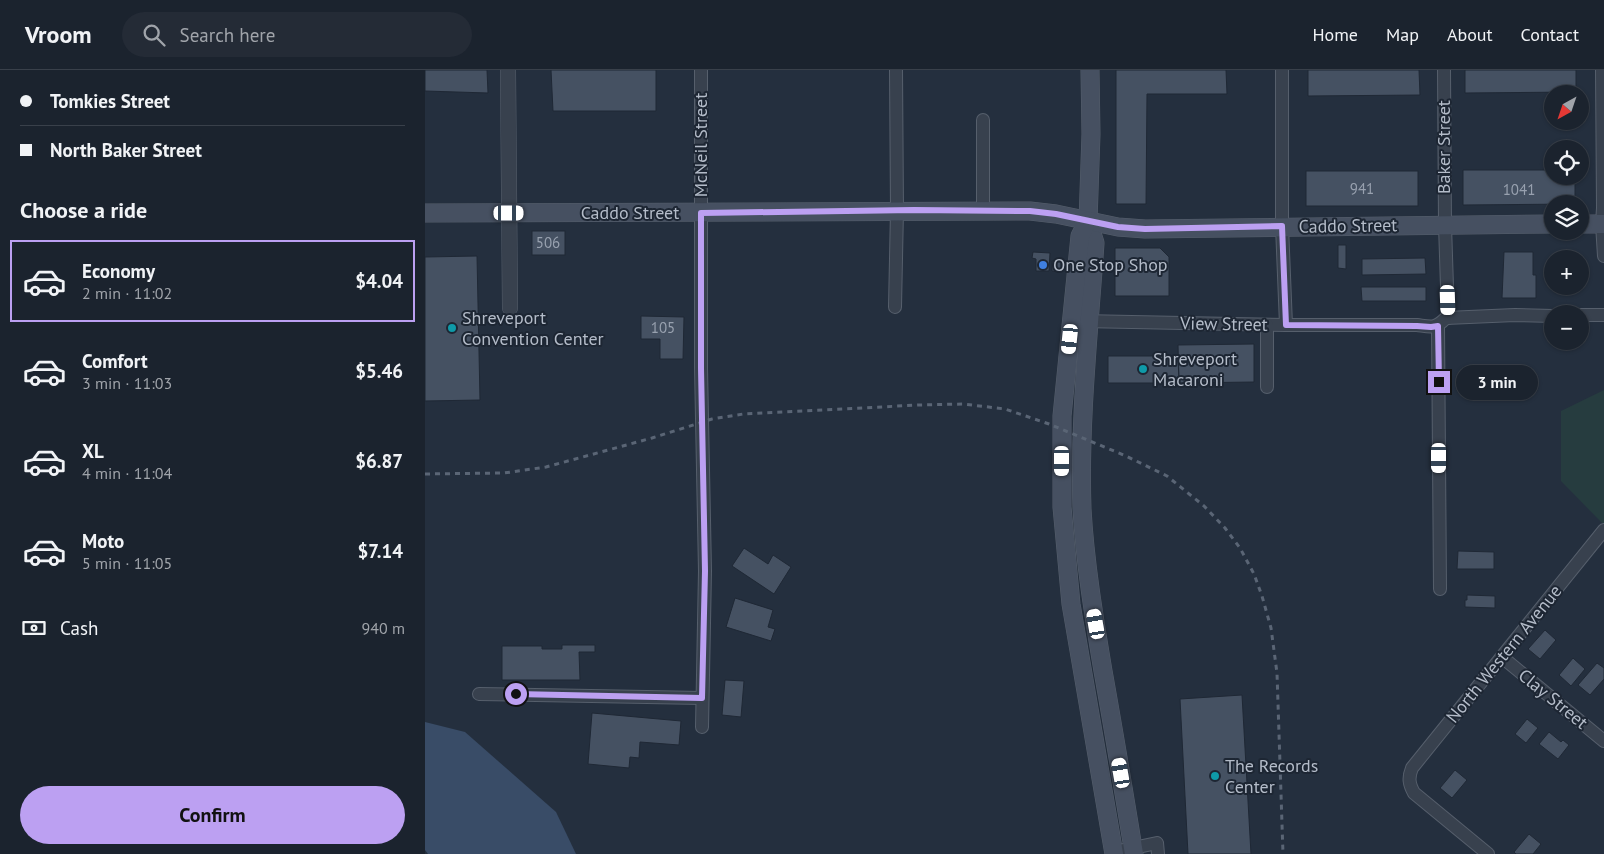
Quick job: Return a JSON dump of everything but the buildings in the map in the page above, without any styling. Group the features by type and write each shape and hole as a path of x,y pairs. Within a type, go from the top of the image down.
{"main road":[{"path":"1090,70 1091,134 1088,221 1095,243 1082,461 1082,509 1085,549 1093,605 1133,851"},
{"name":"Caddo Street","path":"425,213 983,210 1045,212 1118,227 1145,229 1544,224"},
{"path":"1088,221 1080,236 1062,416 1062,507 1071,604 1114,853"},
{"path":"1589,224 1603,224"}],"street":[{"path":"508,70 510,308"},
{"name":"McNeil Street","path":"701,70 705,571 702,727"},
{"path":"895,307 897,210 896,70"},
{"path":"1282,70 1282,226 1286,325"},
{"name":"Baker Street","path":"1440,589 1445,225 1444,70"},
{"path":"1602,70 1604,256"},
{"path":"983,120 983,210"},
{"name":"View Street","path":"1072,320 1090,322 1431,327 1443,322 1506,315 1544,316"},
{"path":"1589,315 1604,315"},
{"path":"1267,325 1267,388"},
{"name":"North Western Avenue","path":"1488,854 1414,793 1409,785 1409,776 1412,768 1604,530"},
{"name":"Clay Street","path":"1502,657 1604,741"},
{"path":"479,694 702,698"},
{"path":"1114,853 1133,851 1157,843 1158,854"}],"green space":[{"path":"1604,390 1604,525 1561,481 1561,411"}],"water":[{"path":"425,722 465,732 556,812 576,854 428,854 425,850"}],"railway":[{"path":"425,474 504,473 546,467 652,438 712,419 743,414 919,405 963,404 1005,409 1049,424 1126,456 1167,476 1204,506 1225,528 1240,548 1254,574 1271,628 1277,673 1283,854"}],"place":[{"name":"One Stop Shop","path":"1043,265"},
{"name":"Shreveport Convention Center","path":"452,328"},
{"name":"Shreveport Macaroni","path":"1143,369"},
{"name":"The Records Center","path":"1215,776"}],"route":[{"path":"516,694 702,698 705,571 701,368 701,213 914,210 1030,211 1045,212 1118,227 1145,229 1282,226 1286,325 1438,326 1439,382"}]}
